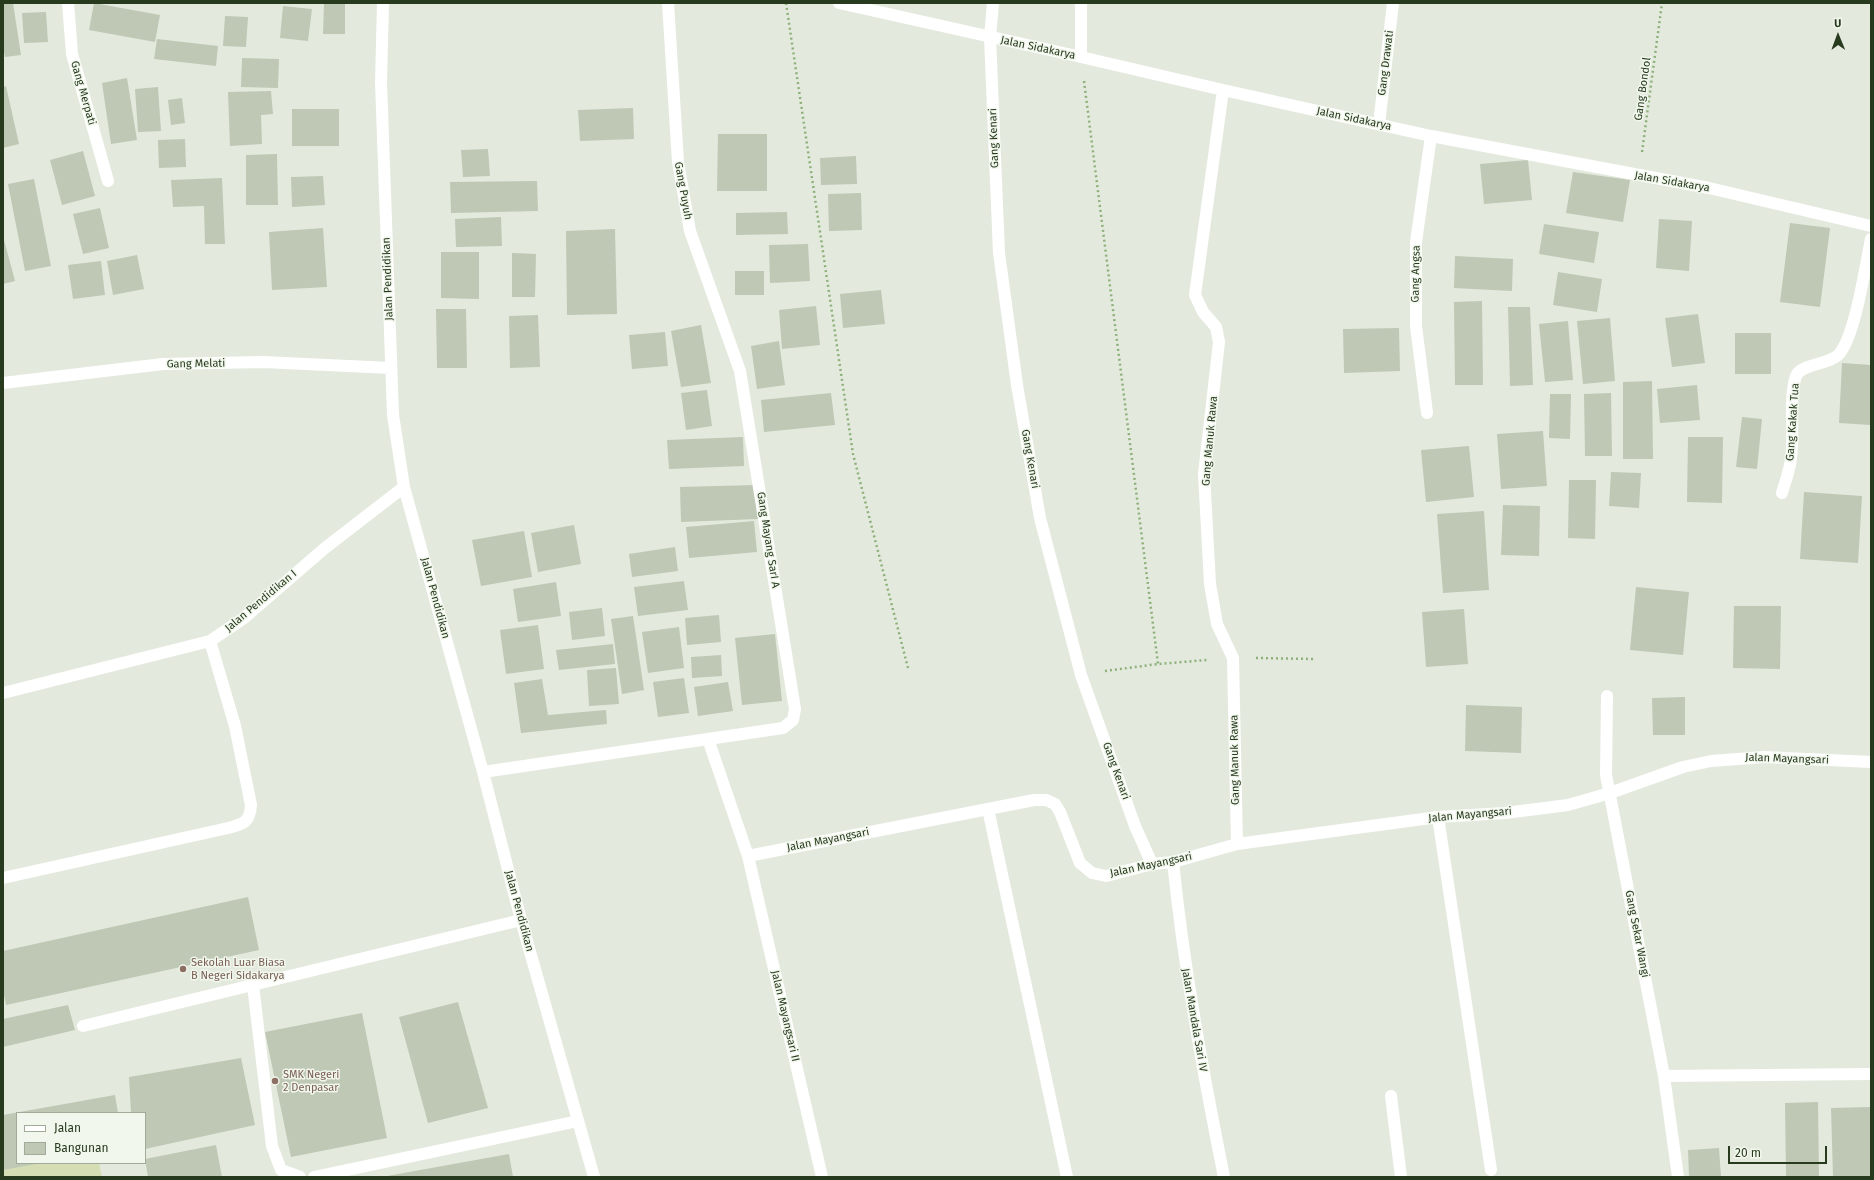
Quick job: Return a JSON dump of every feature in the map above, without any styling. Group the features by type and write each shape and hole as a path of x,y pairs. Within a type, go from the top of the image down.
{"street":[{"name":"Gang Merpati","path":"68,3 72,54 108,181"},
{"name":"Jalan Pendidikan","path":"383,3 381,82 393,415 404,487 483,772 521,920 594,1177"},
{"name":"Gang Puyuh","path":"668,3 678,162 690,231 740,371"},
{"name":"Jalan Sidakarya","path":"839,3 1431,136 1709,188 1871,226"},
{"name":"Gang Kenari","path":"993,3 990,37 999,253 1017,385 1040,518 1081,675 1135,826 1152,864"},
{"path":"1081,3 1081,57"},
{"name":"Gang Drawati","path":"1379,124 1393,3"},
{"name":"Gang Manuk Rawa","path":"1223,90 1195,294 1203,312 1216,326 1219,342 1204,474 1210,584 1217,624 1233,658 1237,844"},
{"name":"Gang Angsa","path":"1427,413 1416,326 1416,242 1431,136"},
{"name":"Gang Kakak Tua","path":"1782,493 1791,459 1793,404 1796,376 1800,371 1833,360 1840,353 1846,342 1856,312 1871,239"},
{"name":"Gang Melati","path":"3,383 164,364 263,362 391,368"},
{"name":"Gang Mayang SarI A","path":"708,739 782,728 793,720 795,709 740,371"},
{"name":"Jalan Pendidikan I","path":"3,693 210,641 244,618 324,548 404,487"},
{"path":"3,878 228,828 246,822 252,805 235,726 210,641"},
{"name":"Gang Sekar Wangi","path":"1607,696 1606,775 1664,1076 1678,1177"},
{"path":"483,772 708,739 748,856"},
{"name":"Jalan Mayangsari","path":"748,856 988,808 1034,800 1046,800 1055,804 1060,812 1080,863 1092,873 1106,876 1152,864 1173,862 1237,844 1438,817 1505,813 1568,805 1610,793 1683,767 1711,761 1764,757 1871,762"},
{"path":"988,808 1067,1177"},
{"path":"1438,817 1491,1170"},
{"name":"Jalan Mayangsari II","path":"748,856 822,1177"},
{"name":"Jalan Mandala Sari IV","path":"1173,862 1180,937 1194,1021 1224,1177"},
{"path":"83,1026 521,920"},
{"path":"253,986 272,1146 281,1170 300,1177"},
{"path":"1664,1076 1871,1074"},
{"path":"1391,1096 1401,1177"},
{"path":"314,1177 578,1121"}],"path":[{"path":"786,3 853,454 908,668"},
{"name":"Gang Bondol","path":"1639,176 1662,3"},
{"path":"1086,93 1158,664"},
{"path":"1081,675 1158,664 1233,658 1314,658"}],"green space":[{"path":"34,1164 99,1164 102,1177 3,1177 3,1170"}],"building":[{"path":"3,3 13,3 21,55 5,57 3,47"},
{"path":"94,3 160,15 155,42 89,30"},
{"path":"324,3 345,3 345,34 323,34"},
{"path":"283,6 312,9 308,41 280,38"},
{"path":"46,12 48,42 24,43 22,13"},
{"path":"225,16 248,17 246,47 223,46"},
{"path":"157,39 218,46 216,66 154,59"},
{"path":"242,58 279,59 278,88 241,87"},
{"path":"127,78 137,140 111,144 102,83"},
{"path":"6,86 19,144 3,148 3,87"},
{"path":"158,87 161,131 138,132 135,89"},
{"path":"271,91 273,114 261,115 262,144 230,146 228,92"},
{"path":"182,98 185,123 171,125 168,100"},
{"path":"633,108 634,139 580,141 578,110"},
{"path":"292,109 339,109 339,146 292,146"},
{"path":"718,134 767,134 767,191 717,191"},
{"path":"185,139 186,167 159,168 158,140"},
{"path":"488,149 490,176 463,177 461,150"},
{"path":"83,151 95,196 62,205 50,160"},
{"path":"277,154 278,205 246,205 246,155"},
{"path":"856,156 857,184 821,185 820,158"},
{"path":"1528,160 1532,200 1484,204 1480,164"},
{"path":"1573,172 1630,180 1623,222 1566,213"},
{"path":"323,176 325,205 292,207 291,177"},
{"path":"222,178 225,244 205,244 204,206 173,207 171,180"},
{"path":"34,179 51,266 25,271 8,184"},
{"path":"537,181 538,211 451,213 450,182"},
{"path":"861,193 862,230 829,231 828,194"},
{"path":"100,208 109,248 83,254 73,214"},
{"path":"787,212 788,234 736,235 736,213"},
{"path":"501,217 502,246 456,247 455,219"},
{"path":"1659,219 1692,221 1689,271 1656,268"},
{"path":"1790,223 1830,228 1820,307 1780,302"},
{"path":"1544,224 1599,232 1594,263 1539,254"},
{"path":"323,228 327,287 272,290 269,232"},
{"path":"615,229 617,314 567,315 566,231"},
{"path":"3,236 15,281 3,284"},
{"path":"808,244 810,281 770,283 769,245"},
{"path":"441,252 479,252 479,299 441,298"},
{"path":"512,253 536,254 535,297 512,297"},
{"path":"137,255 144,289 113,295 107,261"},
{"path":"1455,256 1513,259 1512,291 1454,288"},
{"path":"101,261 105,295 73,299 68,265"},
{"path":"735,271 764,271 764,295 735,295"},
{"path":"1558,272 1602,279 1597,312 1553,305"},
{"path":"881,290 885,324 843,328 840,294"},
{"path":"1482,301 1483,385 1455,385 1454,302"},
{"path":"816,306 820,345 782,349 779,310"},
{"path":"1508,307 1530,307 1533,385 1510,386"},
{"path":"436,309 466,309 467,368 437,368"},
{"path":"1698,314 1705,363 1672,367 1665,318"},
{"path":"538,315 540,367 510,368 509,316"},
{"path":"1610,318 1615,381 1583,384 1577,321"},
{"path":"1568,321 1573,380 1545,382 1539,324"},
{"path":"701,325 711,383 681,387 671,331"},
{"path":"1399,328 1400,371 1344,373 1343,329"},
{"path":"665,332 668,366 632,369 629,335"},
{"path":"1735,333 1771,333 1771,374 1735,374"},
{"path":"779,341 785,385 757,389 751,346"},
{"path":"1842,363 1871,365 1871,425 1839,423"},
{"path":"1652,381 1653,459 1623,459 1623,382"},
{"path":"1697,385 1700,420 1660,423 1657,389"},
{"path":"707,390 712,426 686,430 681,393"},
{"path":"831,393 835,425 764,432 761,400"},
{"path":"1611,393 1612,456 1585,456 1584,394"},
{"path":"1550,394 1571,394 1570,439 1549,438"},
{"path":"1742,417 1762,419 1757,469 1736,467"},
{"path":"1543,431 1547,486 1501,489 1497,434"},
{"path":"743,437 744,466 669,469 667,440"},
{"path":"1688,437 1723,437 1722,503 1687,502"},
{"path":"1469,446 1474,497 1426,502 1421,450"},
{"path":"1611,472 1641,473 1639,508 1609,506"},
{"path":"1569,480 1596,480 1595,539 1568,538"},
{"path":"756,485 758,519 681,522 680,487"},
{"path":"1804,492 1862,496 1858,563 1800,559"},
{"path":"1503,505 1540,506 1539,556 1501,555"},
{"path":"1484,511 1489,590 1443,593 1437,514"},
{"path":"754,521 757,552 689,558 686,527"},
{"path":"574,525 581,564 538,572 531,533"},
{"path":"524,531 532,577 481,586 472,540"},
{"path":"675,547 678,571 632,577 629,554"},
{"path":"684,581 688,610 638,616 634,587"},
{"path":"556,582 561,616 518,622 513,589"},
{"path":"1636,587 1689,592 1683,655 1630,650"},
{"path":"1734,606 1781,606 1780,669 1733,668"},
{"path":"602,608 605,636 572,640 569,612"},
{"path":"1464,609 1468,664 1426,667 1422,612"},
{"path":"719,615 721,642 687,645 685,618"},
{"path":"633,616 644,690 622,694 611,619"},
{"path":"538,625 544,669 506,674 500,630"},
{"path":"679,627 684,668 648,673 642,632"},
{"path":"775,634 782,701 742,705 735,638"},
{"path":"613,644 615,664 559,670 556,650"},
{"path":"721,655 722,676 692,678 691,657"},
{"path":"616,668 619,704 589,706 587,670"},
{"path":"684,678 689,713 658,717 653,682"},
{"path":"542,679 548,715 606,710 607,724 521,733 514,683"},
{"path":"728,682 733,711 698,716 694,687"},
{"path":"1685,697 1685,735 1653,735 1652,698"},
{"path":"1466,705 1522,707 1521,753 1465,751"},
{"path":"248,897 259,950 6,1005 3,990 3,951"},
{"path":"458,1002 488,1108 428,1123 399,1017"},
{"path":"68,1005 75,1030 3,1047 3,1019"},
{"path":"362,1013 387,1138 291,1157 265,1032"},
{"path":"241,1058 255,1125 146,1149 146,1112 131,1112 129,1077"},
{"path":"115,1095 118,1112 20,1112"},
{"path":"1818,1102 1819,1177 1786,1177 1785,1103"},
{"path":"1871,1107 1871,1177 1833,1177 1831,1108"},
{"path":"16,1113 16,1164 36,1164 3,1170 3,1115"},
{"path":"216,1145 222,1177 148,1177 146,1159"},
{"path":"1719,1148 1721,1177 1689,1177 1688,1150"},
{"path":"509,1154 513,1177 387,1177 387,1176"}],"place":[{"name":"Sekolah Luar Biasa B Negeri Sidakarya","path":"183,969"},
{"name":"SMK Negeri 2 Denpasar","path":"275,1081"}]}
